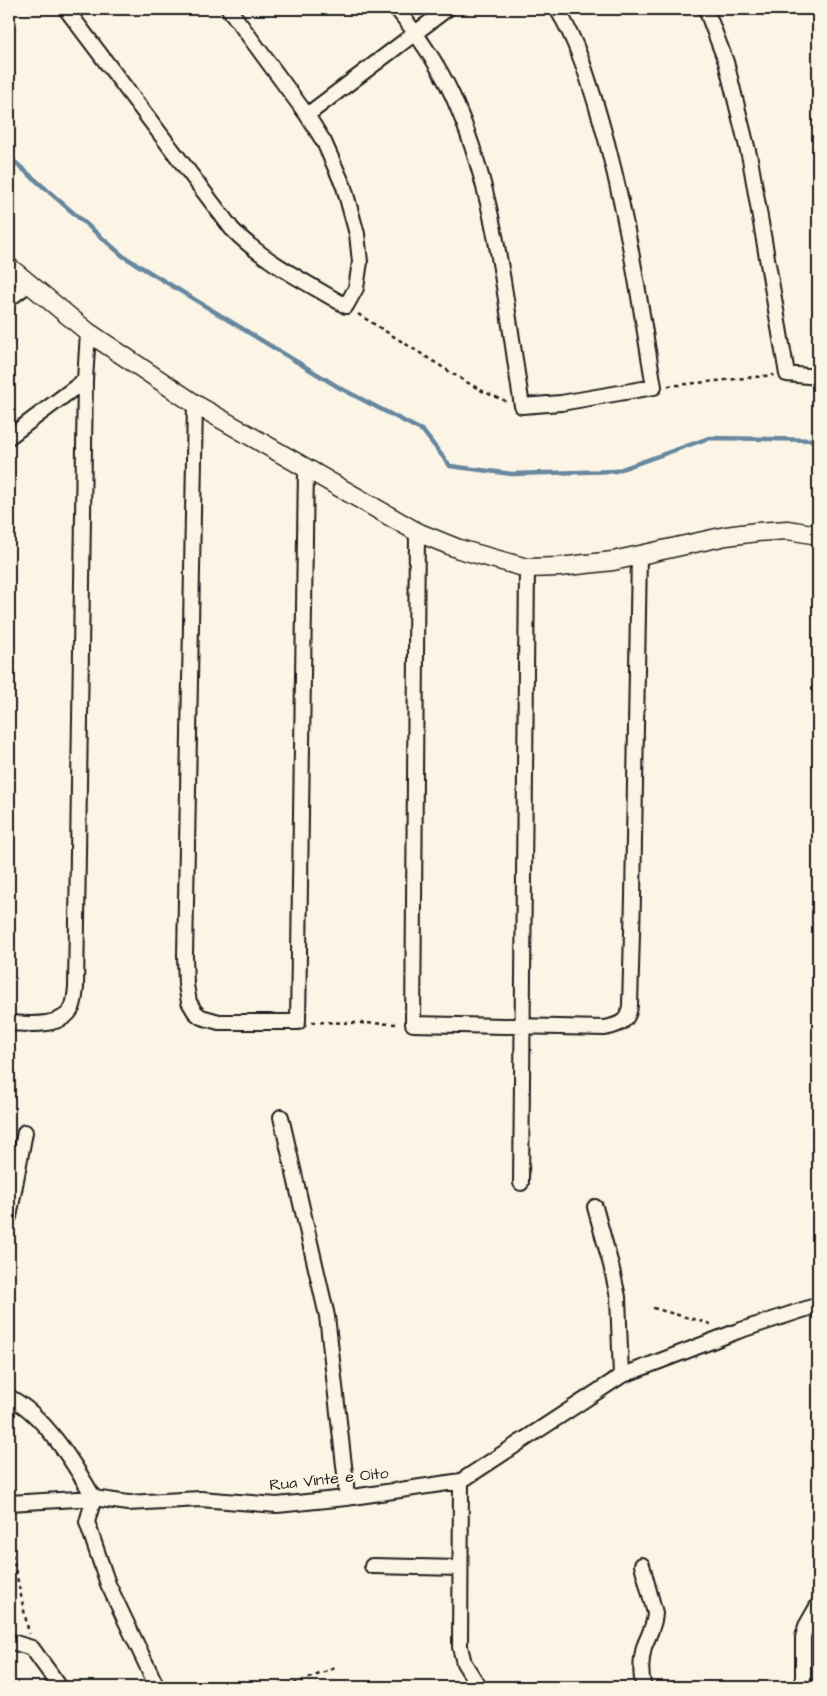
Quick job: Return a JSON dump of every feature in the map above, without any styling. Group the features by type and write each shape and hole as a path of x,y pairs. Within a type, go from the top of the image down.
{"street":[{"path":"66,9 241,239 267,258 346,306 356,288 360,262 357,234 344,187 324,142 308,115 230,9"},
{"path":"398,9 416,33 457,104 476,154 491,219 522,406 570,401 654,387 636,276 611,155 587,72 557,9"},
{"path":"308,115 447,9"},
{"path":"706,9 726,62 750,159 786,374 818,377"},
{"path":"9,267 88,332 195,404 417,532 459,549 527,568 590,564 638,556 726,536 757,532 788,530 818,535"},
{"path":"9,299 29,284"},
{"path":"9,1023 46,1022 63,1018 74,1005 76,988 85,380 88,332"},
{"path":"9,437 85,380"},
{"path":"195,404 186,956 187,994 195,1012 209,1020 219,1022 298,1022 306,468"},
{"path":"417,532 413,1024 605,1028 620,1024 626,1020 629,1014 633,898 638,556"},
{"path":"521,1183 527,568"},
{"path":"281,1117 327,1316 346,1483 346,1498"},
{"path":"9,1216 25,1132"},
{"path":"595,1207 618,1298 621,1376"},
{"name":"Rua Vinte e Oito","path":"9,1503 94,1498 128,1503 200,1499 277,1505 346,1498 374,1492 461,1481 621,1376 738,1331 818,1305"},
{"path":"9,1398 31,1412 50,1434 78,1470 94,1498 87,1522 108,1584 157,1687"},
{"path":"461,1481 460,1647 464,1663 479,1687"},
{"path":"642,1565 655,1613 655,1621 644,1648 641,1668 644,1687"},
{"path":"372,1566 460,1568"},
{"path":"803,1687 803,1637 806,1626 818,1605"},
{"path":"9,1641 32,1648 60,1687"}],"path":[{"path":"346,306 463,380 499,399 522,406"},
{"path":"654,387 786,374"},
{"path":"298,1022 413,1024"},
{"path":"653,1308 738,1331"},
{"path":"9,1540 32,1648"},
{"path":"286,1687 335,1668"}],"waterway":[{"path":"9,157 123,256 340,388 423,431 450,466 512,474 616,471 709,438 818,440"}]}
